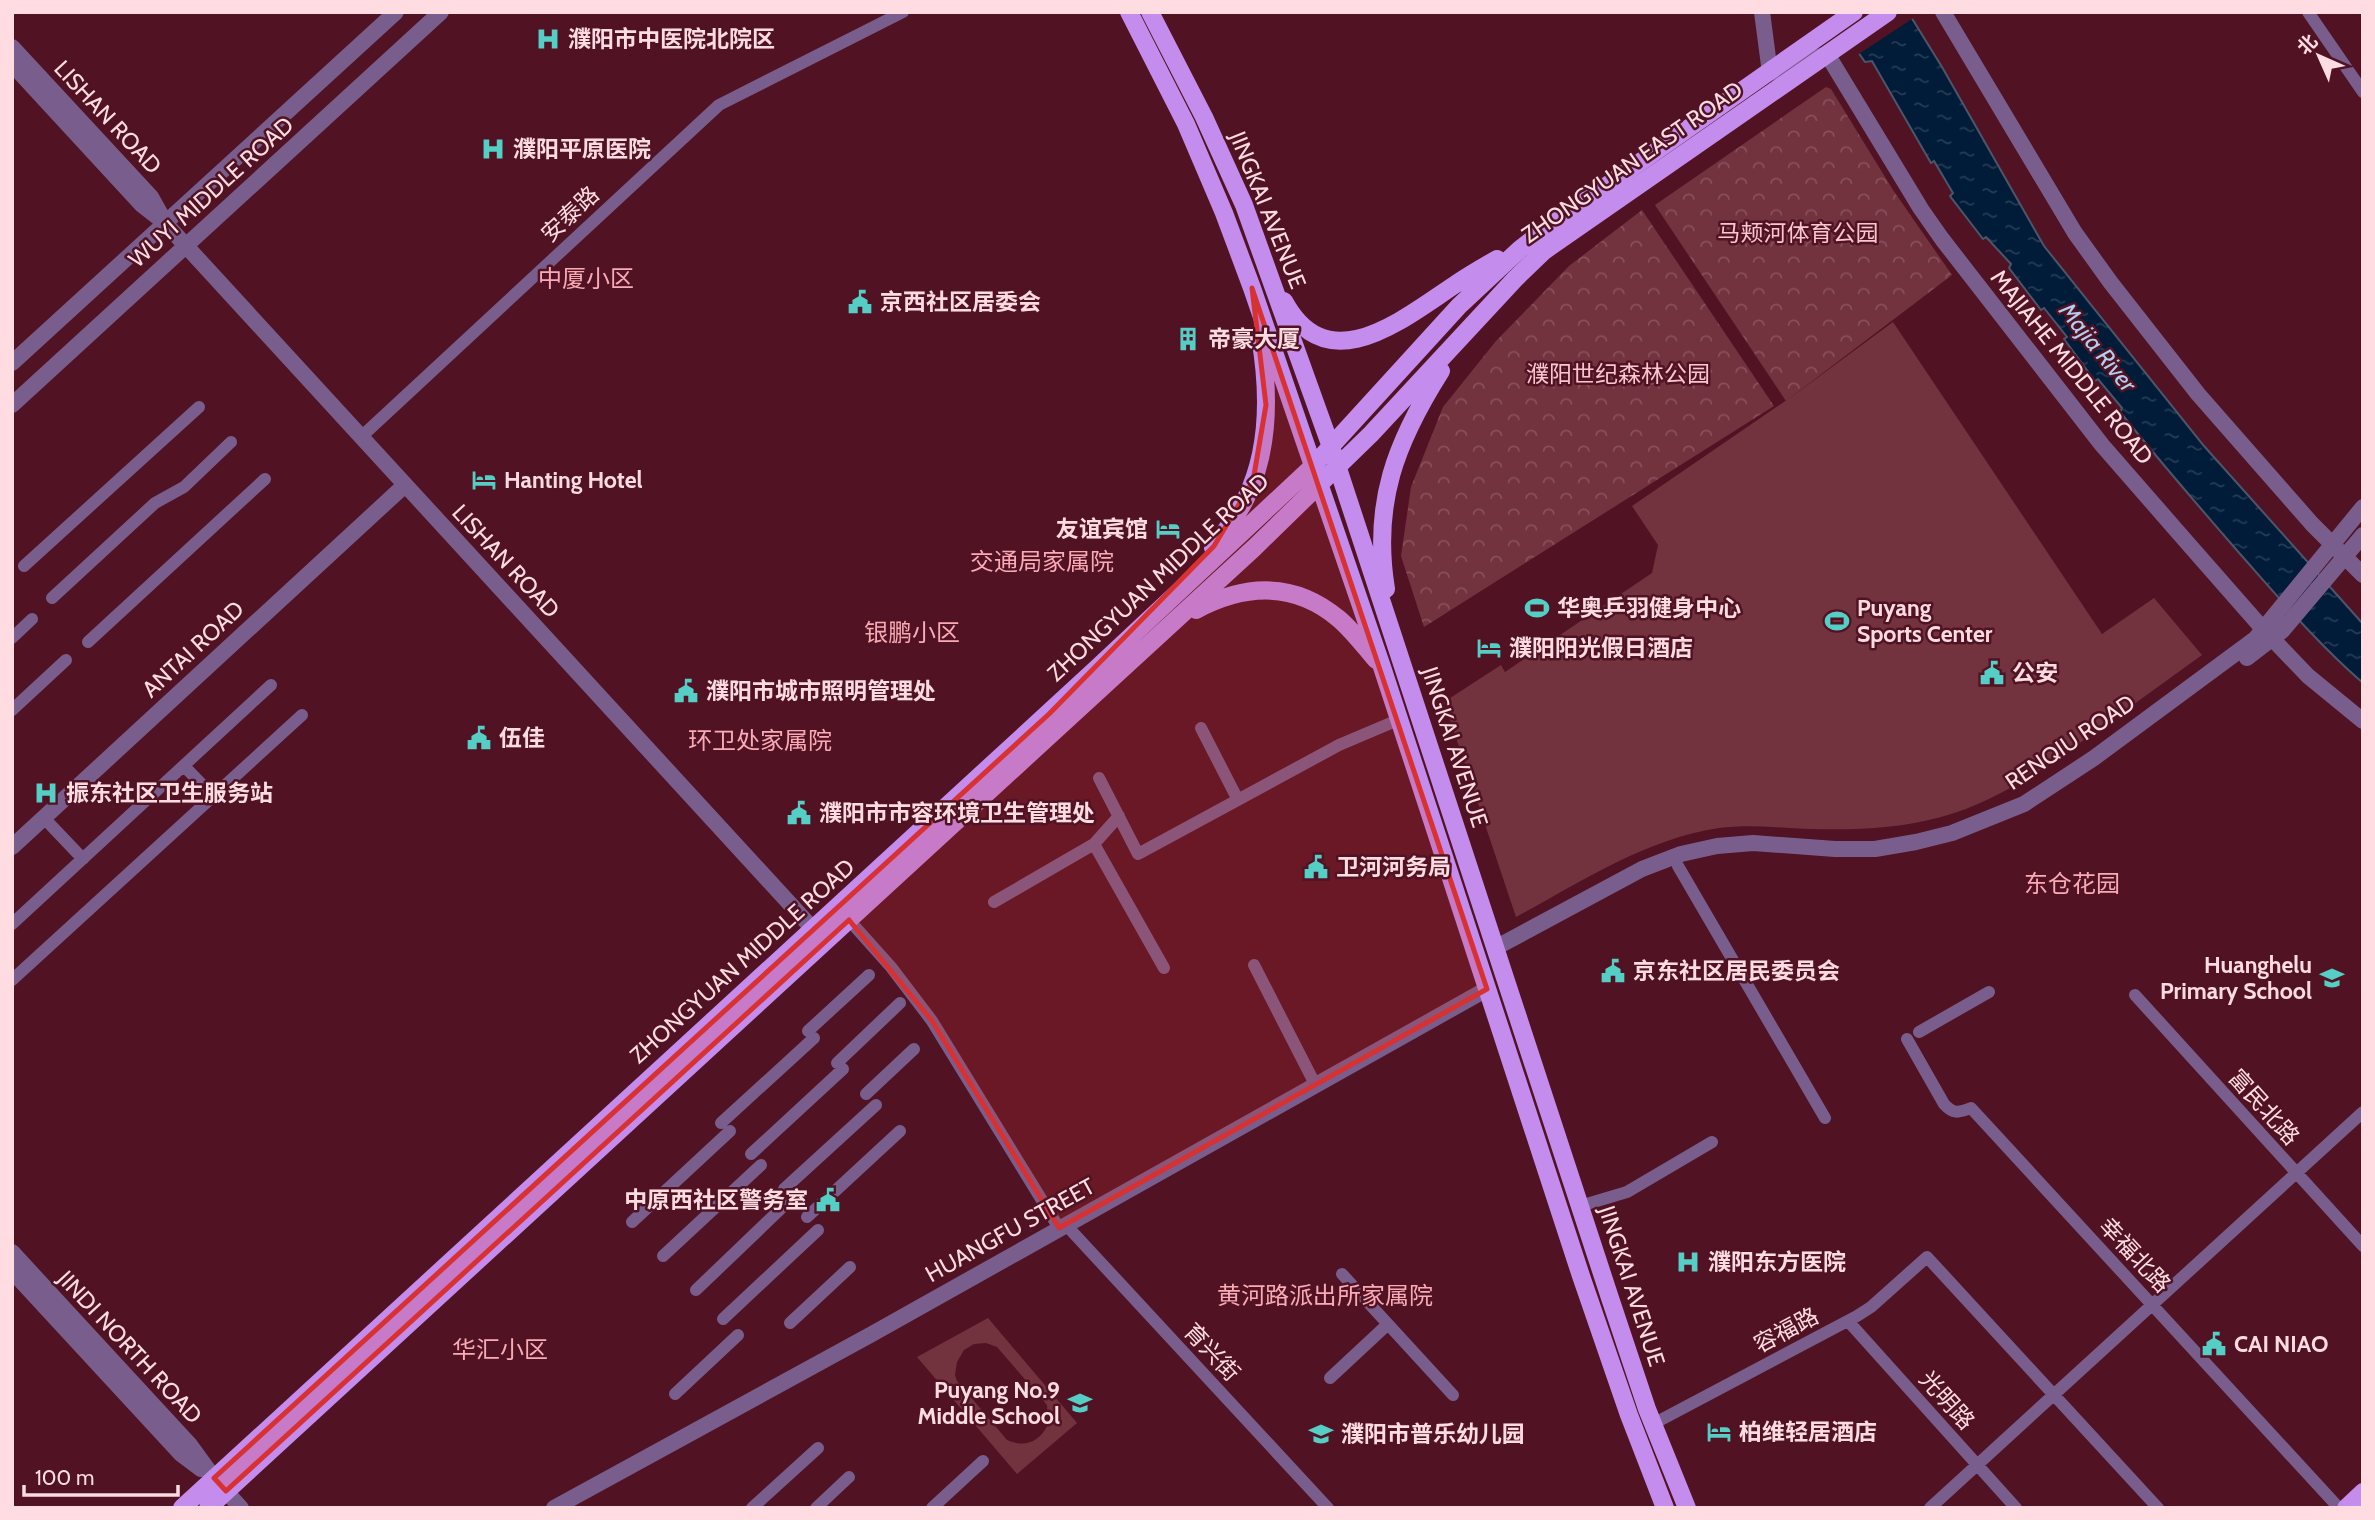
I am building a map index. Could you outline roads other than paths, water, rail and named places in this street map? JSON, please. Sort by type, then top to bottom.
[{"type":"main road","name":"JINGKAI AVENUE","points":[[1129,12],[1186,124],[1252,288],[1382,667],[1581,1276],[1629,1415],[1665,1508]]},
{"type":"main road","name":"JINGKAI AVENUE","points":[[1150,12],[1229,171],[1331,447],[1653,1424],[1687,1508]]},
{"type":"main road","name":"ZHONGYUAN EAST ROAD","points":[[1331,447],[1459,306],[1533,237],[1854,12]]},
{"type":"main road","name":"ZHONGYUAN EAST ROAD","points":[[1338,468],[1544,251],[1888,12]]},
{"type":"main road","points":[[1261,253],[1286,305],[1296,318],[1323,339],[1349,341],[1376,333],[1533,237]]},
{"type":"main road","points":[[1147,622],[1214,546],[1233,519],[1253,481],[1266,405],[1264,360],[1252,288]]},
{"type":"main road","points":[[1396,648],[1382,564],[1381,530],[1386,496],[1397,453],[1408,428],[1421,402],[1464,334]]},
{"type":"main road","name":"ZHONGYUAN MIDDLE ROAD","points":[[208,1508],[220,1485],[813,929],[1147,622],[1331,447]]},
{"type":"main road","name":"ZHONGYUAN MIDDLE ROAD","points":[[182,1508],[220,1485],[849,920],[1338,468]]},
{"type":"main road","points":[[1166,629],[1212,601],[1235,593],[1290,592],[1308,598],[1340,620],[1382,667]]},
{"type":"main road","points":[[2346,1508],[2363,1492]]},
{"type":"street","name":"WUYI MIDDLE ROAD","points":[[12,363],[396,12]]},
{"type":"street","name":"WUYI MIDDLE ROAD","points":[[12,405],[441,12]]},
{"type":"street","name":"安泰路","points":[[361,437],[719,105],[903,12]]},
{"type":"street","points":[[1762,12],[1770,73],[1827,54]]},
{"type":"street","points":[[1943,12],[2076,233],[2111,283],[2198,394],[2332,545],[2363,575]]},
{"type":"street","points":[[2308,12],[2363,92]]},
{"type":"street","name":"LISHAN ROAD","points":[[12,47],[151,197],[166,223]]},
{"type":"street","name":"MAJIAHE MIDDLE ROAD","points":[[1827,54],[1942,239],[2102,445],[2272,630],[2308,676],[2363,721]]},
{"type":"street","name":"LISHAN ROAD","points":[[12,64],[142,205],[166,223],[813,929]]},
{"type":"street","points":[[24,566],[199,407]]},
{"type":"street","points":[[52,598],[155,503],[177,492],[231,442]]},
{"type":"street","points":[[88,642],[265,479]]},
{"type":"street","name":"ANTAI ROAD","points":[[12,847],[405,485]]},
{"type":"street","name":"RENQIU ROAD","points":[[1497,952],[1642,869],[1681,854],[1717,846],[1753,843],[1875,849],[1916,842],[1984,822],[2024,804],[2255,639],[2272,630],[2319,561],[2363,507]]},
{"type":"street","name":"RENQIU ROAD","points":[[1497,952],[1647,878],[1678,866],[1717,857],[1752,854],[1834,859],[1875,858],[1917,852],[1956,842],[2025,815],[2062,792],[2272,630],[2332,572],[2363,535]]},
{"type":"street","points":[[12,638],[32,619]]},
{"type":"street","points":[[12,710],[66,660]]},
{"type":"street","points":[[12,924],[271,685]]},
{"type":"street","points":[[12,980],[302,715]]},
{"type":"street","points":[[1098,778],[1138,854],[1339,745],[1398,720]]},
{"type":"street","points":[[1201,728],[1238,800]]},
{"type":"street","points":[[184,766],[213,796]]},
{"type":"street","points":[[994,902],[1094,844],[1119,816]]},
{"type":"street","points":[[44,818],[83,859]]},
{"type":"street","points":[[1094,844],[1164,968]]},
{"type":"street","points":[[1678,866],[1825,1118]]},
{"type":"street","name":"育兴街","points":[[849,920],[891,967],[932,1021],[1062,1227],[1328,1508]]},
{"type":"street","points":[[1254,964],[1316,1086]]},
{"type":"street","points":[[632,1222],[869,975]]},
{"type":"street","name":"HUANGFU STREET","points":[[554,1508],[1487,989]]},
{"type":"street","name":"幸福北路","points":[[1989,992],[1913,1036],[1944,1104],[1951,1112],[1959,1113],[1972,1108],[2339,1508]]},
{"type":"street","name":"富民北路","points":[[2134,995],[2363,1246]]},
{"type":"street","points":[[751,1154],[900,1003]]},
{"type":"street","points":[[866,1094],[915,1049]]},
{"type":"street","points":[[695,1290],[876,1105]]},
{"type":"street","points":[[1930,1508],[2363,1112]]},
{"type":"street","points":[[807,1217],[900,1131]]},
{"type":"street","points":[[1580,1206],[1627,1192],[1713,1142]]},
{"type":"street","points":[[663,1256],[761,1164]]},
{"type":"street","points":[[723,1319],[818,1230]]},
{"type":"street","name":"JINDI NORTH ROAD","points":[[12,1252],[190,1446],[220,1485]]},
{"type":"street","name":"容福路","points":[[1653,1424],[1871,1307],[1927,1257],[2054,1394]]},
{"type":"street","points":[[790,1323],[850,1267]]},
{"type":"street","name":"JINDI NORTH ROAD","points":[[12,1271],[181,1454],[220,1485]]},
{"type":"street","points":[[1342,1275],[1453,1395]]},
{"type":"street","name":"光明路","points":[[1848,1321],[2016,1508]]},
{"type":"street","points":[[1330,1378],[1388,1324]]},
{"type":"street","points":[[675,1394],[738,1335]]},
{"type":"street","points":[[2054,1394],[2158,1508]]},
{"type":"street","points":[[752,1508],[818,1448]]},
{"type":"street","points":[[932,1508],[983,1461]]},
{"type":"street","points":[[816,1508],[849,1477]]},
{"type":"street","points":[[220,1485],[241,1508]]},
{"type":"water","name":"Majia River","points":[[1830,12],[1908,12],[2044,246],[2204,446],[2363,624],[2363,683],[2315,637],[2270,588],[2120,412],[2122,408],[2098,379],[2095,381],[2064,339],[2067,337],[2044,308],[2041,310],[2009,268],[2011,264],[1986,237],[1983,239],[1950,196],[1953,193],[1934,161],[1931,163],[1872,61],[1865,62]]},
{"type":"place","name":"濮阳市中医院北院区","points":[[548,39]]},
{"type":"place","name":"濮阳平原医院","points":[[493,149]]},
{"type":"place","name":"京西社区居委会","points":[[860,302]]},
{"type":"place","name":"帝豪大厦","points":[[1188,339]]},
{"type":"place","name":"Hanting Hotel","points":[[484,480]]},
{"type":"place","name":"友谊宾馆","points":[[1168,529]]},
{"type":"place","name":"华奥乒羽健身中心","points":[[1537,608]]},
{"type":"place","name":"Puyang Sports Center","points":[[1837,621]]},
{"type":"place","name":"濮阳阳光假日酒店","points":[[1489,648]]},
{"type":"place","name":"公安","points":[[1992,673]]},
{"type":"place","name":"濮阳市城市照明管理处","points":[[686,691]]},
{"type":"place","name":"伍佳","points":[[479,738]]},
{"type":"place","name":"振东社区卫生服务站","points":[[46,793]]},
{"type":"place","name":"濮阳市市容环境卫生管理处","points":[[799,813]]},
{"type":"place","name":"卫河河务局","points":[[1316,867]]},
{"type":"place","name":"京东社区居民委员会","points":[[1613,971]]},
{"type":"place","name":"Huanghelu Primary School","points":[[2332,978]]},
{"type":"place","name":"中原西社区警务室","points":[[828,1200]]},
{"type":"place","name":"濮阳东方医院","points":[[1688,1262]]},
{"type":"place","name":"CAI NIAO","points":[[2214,1344]]},
{"type":"place","name":"Puyang No.9 Middle School","points":[[1080,1403]]},
{"type":"place","name":"柏维轻居酒店","points":[[1719,1432]]},
{"type":"place","name":"濮阳市普乐幼儿园","points":[[1321,1434]]},
{"type":"district","name":"中厦小区","points":[[586,278]]},
{"type":"district","name":"交通局家属院","points":[[1042,561]]},
{"type":"district","name":"银鹏小区","points":[[912,632]]},
{"type":"district","name":"环卫处家属院","points":[[760,740]]},
{"type":"district","name":"东仓花园","points":[[2072,883]]},
{"type":"district","name":"黄河路派出所家属院","points":[[1325,1295]]},
{"type":"district","name":"华汇小区","points":[[500,1349]]},
{"type":"park label","name":"马颊河体育公园","points":[[1798,233]]},
{"type":"park label","name":"濮阳世纪森林公园","points":[[1618,374]]}]
